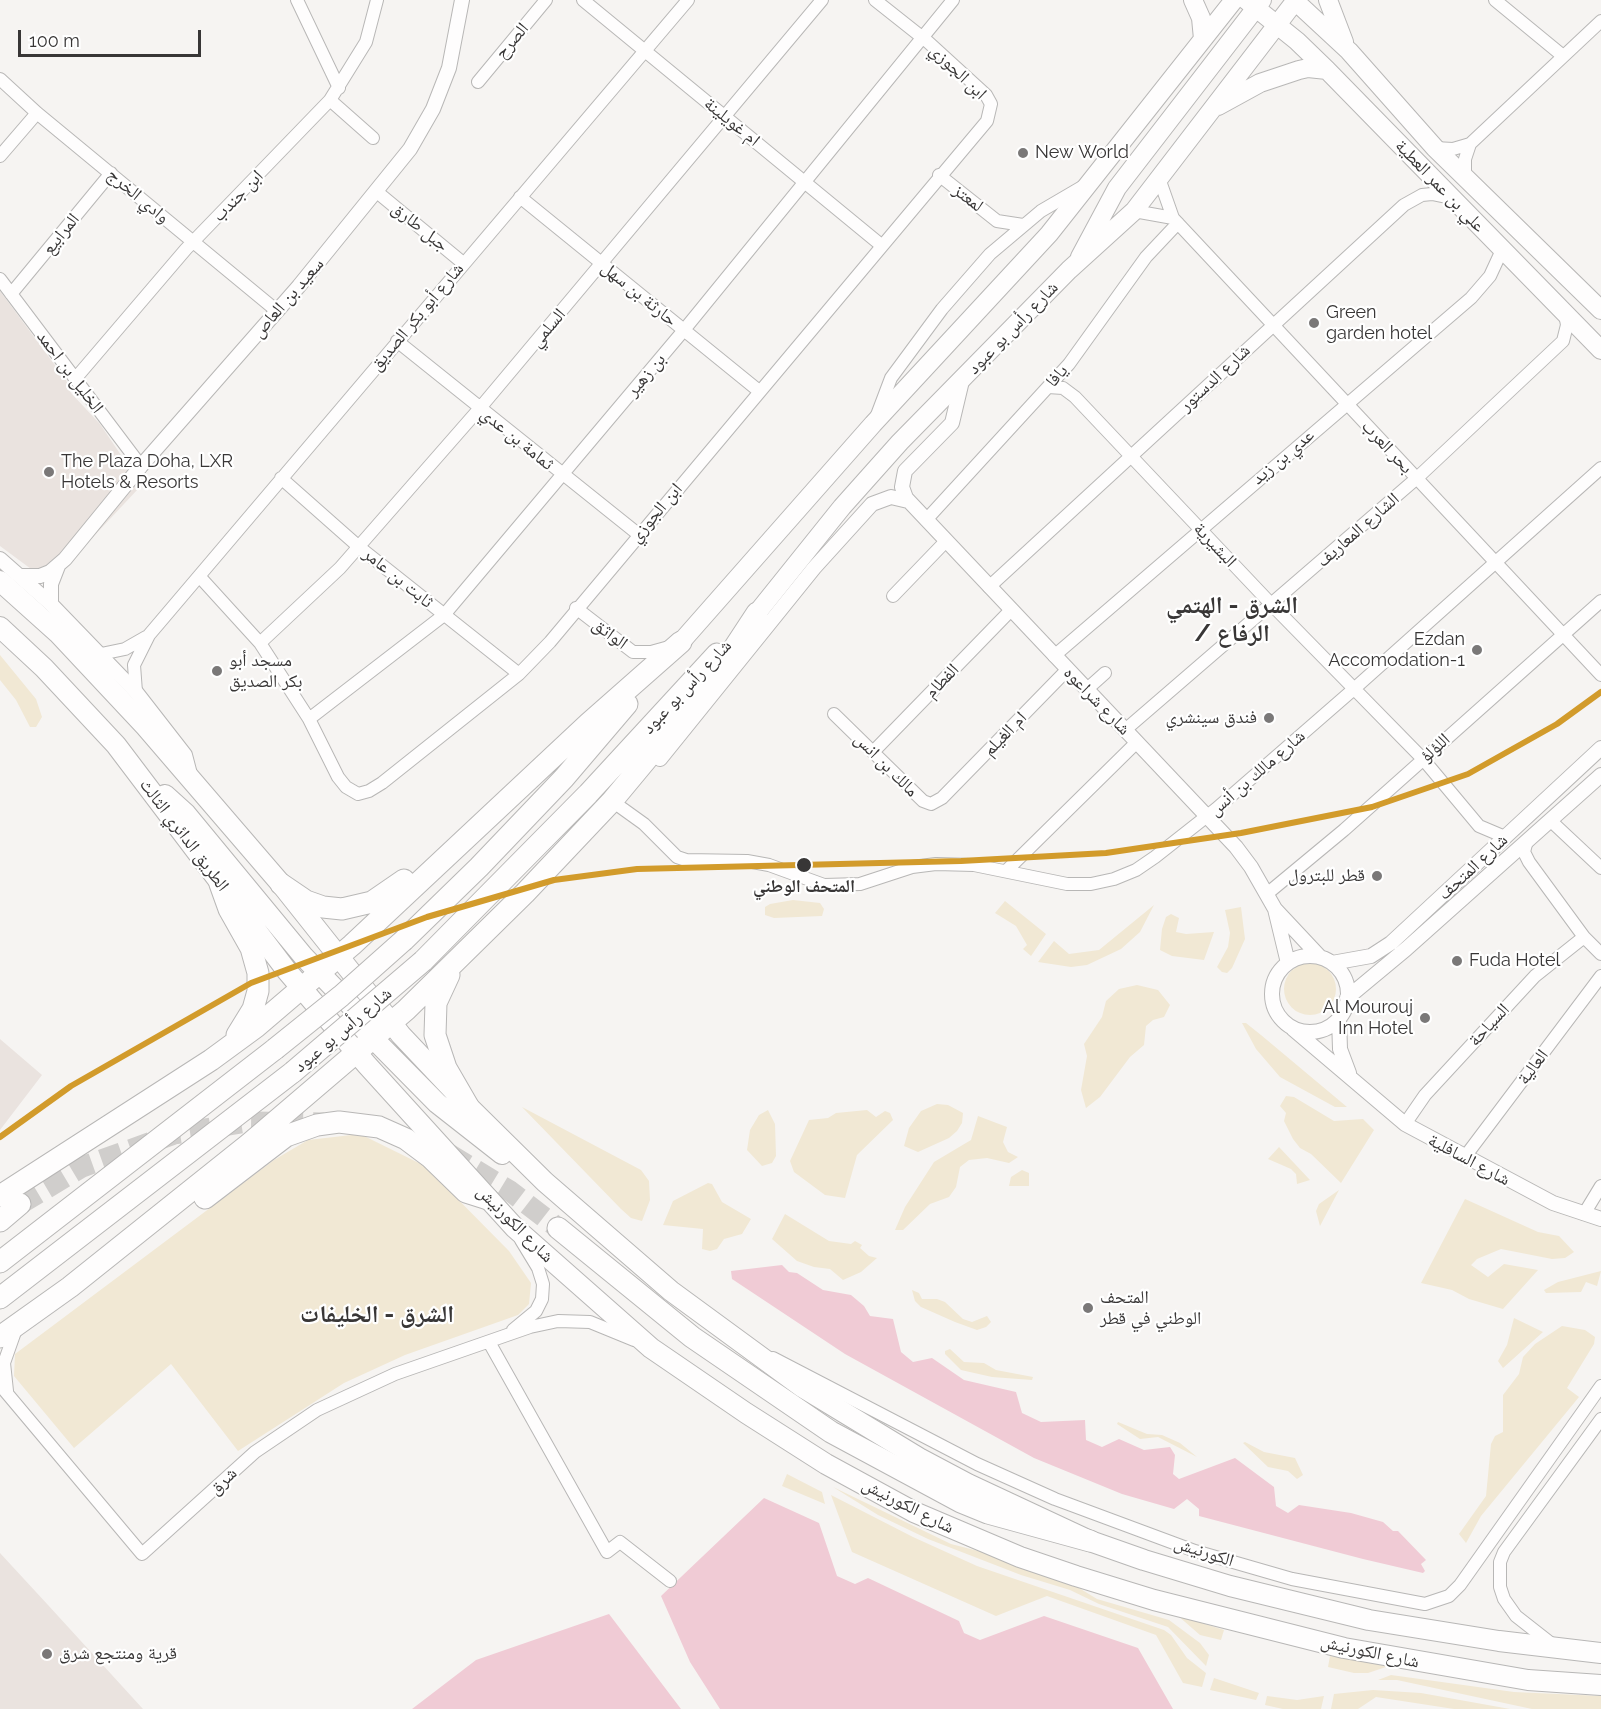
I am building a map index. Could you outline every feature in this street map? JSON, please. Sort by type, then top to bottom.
[{"type":"highway","name":"الطريق الدائري الثالث","points":[[0,581],[91,668],[191,780],[281,884],[391,1023]]},
{"type":"highway","points":[[0,1337],[69,1287],[249,1144],[391,1023],[465,952],[618,792],[715,677],[757,613]]},
{"type":"highway","name":"شارع رأس بو عبود","points":[[0,1298],[293,1072],[423,961],[588,794],[663,710],[757,613]]},
{"type":"highway","name":"الطريق الدائري الثالث","points":[[0,627],[75,700],[140,775],[220,884],[357,1053]]},
{"type":"highway","points":[[0,1196],[191,1074],[239,1040],[338,958],[588,724],[681,642]]},
{"type":"highway","name":"شارع رأس بو عبود","points":[[0,1262],[275,1049],[341,996],[404,939],[479,867],[564,778],[681,642]]},
{"type":"highway","points":[[140,775],[186,814],[319,974],[369,1024],[379,1027],[391,1023]]},
{"type":"highway","points":[[281,884],[306,901],[323,907],[342,909],[372,902],[390,892],[491,807],[536,775]]},
{"type":"highway","points":[[191,1074],[232,1039],[244,1025],[258,991],[254,956],[229,909],[220,884]]},
{"type":"highway","points":[[465,952],[441,988],[434,1011],[434,1026],[441,1056],[468,1106]]},
{"type":"highway","points":[[302,988],[317,984],[322,986],[437,1103],[492,1147],[545,1182]]},
{"type":"highway","name":"شارع الكورنيش","points":[[391,1023],[468,1106],[545,1182],[670,1292],[802,1387],[919,1458],[1090,1542],[1230,1586],[1330,1611],[1424,1629],[1601,1653]]},
{"type":"highway","name":"شارع الكورنيش","points":[[357,1053],[515,1228],[592,1299],[651,1348],[826,1464],[914,1512],[1020,1557],[1154,1600],[1344,1648],[1528,1680],[1601,1685]]},
{"type":"highway","points":[[69,1287],[133,1254],[285,1136],[317,1125],[350,1122],[393,1132],[419,1147],[466,1192],[488,1199]]},
{"type":"highway","points":[[0,1221],[20,1204]]},
{"type":"highway","points":[[558,1228],[692,1337],[831,1432],[961,1502],[988,1513],[1090,1542]]},
{"type":"main road","points":[[1193,0],[1201,18],[1203,39]]},
{"type":"main road","name":"شارع رأس بو عبود","points":[[681,642],[873,424],[1012,275],[1091,182],[1234,0]]},
{"type":"main road","name":"شارع رأس بو عبود","points":[[757,613],[842,507],[900,442],[1077,263],[1134,211],[1160,181],[1210,110],[1295,0]]},
{"type":"main road","name":"علي بن عمر العطية","points":[[1295,0],[1349,51],[1435,148],[1601,310]]},
{"type":"main road","points":[[1329,0],[1336,26],[1349,51]]},
{"type":"main road","points":[[1077,263],[1117,188],[1258,2],[1269,10],[1276,25]]},
{"type":"main road","name":"علي بن عمر العطية","points":[[1276,25],[1328,70],[1601,350]]},
{"type":"main road","points":[[1210,110],[1270,79],[1308,68],[1328,70]]},
{"type":"street","points":[[297,0],[339,88]]},
{"type":"street","name":"ابن جندب","points":[[75,379],[194,242],[330,100],[366,42],[377,0]]},
{"type":"street","name":"سعيد بن العاص","points":[[51,604],[51,584],[58,566],[141,466],[277,311],[410,149],[433,109],[449,68],[462,0]]},
{"type":"street","name":"الصرح","points":[[478,82],[546,0]]},
{"type":"street","name":"ام غويلينة","points":[[583,0],[881,245]]},
{"type":"street","name":"شارع أبو بكر الصديق","points":[[136,692],[134,665],[149,635],[688,0]]},
{"type":"street","name":"السلمي","points":[[260,643],[298,610],[359,547],[603,264],[822,0]]},
{"type":"street","name":"ابن الجوزي","points":[[199,576],[260,643],[309,719],[346,787],[358,794],[369,791],[519,674],[550,642],[939,175],[987,121],[991,104],[986,95],[875,0]]},
{"type":"street","name":"بن زهير","points":[[309,719],[444,615],[684,330],[953,0]]},
{"type":"street","points":[[1495,0],[1563,56]]},
{"type":"street","points":[[1435,148],[1453,149],[1470,144],[1601,21]]},
{"type":"street","name":"وادي الخرج","points":[[0,79],[37,113],[277,311]]},
{"type":"street","points":[[330,100],[373,138]]},
{"type":"street","points":[[0,156],[37,113]]},
{"type":"street","points":[[1465,175],[1465,159],[1470,144]]},
{"type":"street","name":"المرابيع","points":[[11,294],[111,173]]},
{"type":"street","name":"لمعتز","points":[[939,175],[997,221],[1023,225]]},
{"type":"street","name":"بحر العرب","points":[[1160,181],[1175,220],[1601,675]]},
{"type":"street","name":"شارع رأس بو عبود","points":[[873,424],[891,378],[942,309],[1000,245],[1023,225],[1091,182]]},
{"type":"street","name":"جبل طارق","points":[[377,192],[464,262]]},
{"type":"street","name":"شارع الدستور","points":[[990,586],[1413,199],[1432,194],[1452,198]]},
{"type":"street","name":"حارثة بن سهل","points":[[520,197],[759,391]]},
{"type":"street","points":[[1134,211],[1175,220]]},
{"type":"street","name":"يافا","points":[[926,520],[1048,387],[1091,335],[1175,220]]},
{"type":"street","name":"لمعتز","points":[[997,221],[1000,245]]},
{"type":"street","name":"عدي بن زيد","points":[[1054,656],[1200,528],[1471,298],[1490,276],[1502,250]]},
{"type":"street","name":"الخليل بن احمد","points":[[0,279],[141,466]]},
{"type":"street","name":"الشارع المعاريف","points":[[1125,730],[1417,478],[1563,341],[1567,325],[1565,314]]},
{"type":"street","name":"ثمامة بن عدي","points":[[397,341],[562,476],[638,534]]},
{"type":"street","points":[[618,792],[655,766],[814,568],[908,466],[952,423],[962,381]]},
{"type":"street","name":"البشيرية","points":[[1048,387],[1070,392],[1272,605],[1423,759],[1479,826],[1505,837]]},
{"type":"street","points":[[908,466],[902,482],[908,501]]},
{"type":"street","name":"شارع مالك بن أنس","points":[[618,792],[644,824],[676,856],[686,860],[747,861],[769,865],[824,885],[860,884],[912,867],[936,864],[974,865],[1067,884],[1091,884],[1114,879],[1136,870],[1207,816],[1496,564],[1601,468]]},
{"type":"street","name":"ثابت بن عامر","points":[[281,478],[359,547],[519,674]]},
{"type":"street","points":[[872,504],[891,497],[908,501]]},
{"type":"street","name":"شارع شراعوه","points":[[908,501],[1236,847],[1268,893],[1275,909],[1288,963]]},
{"type":"street","points":[[893,596],[946,541]]},
{"type":"street","name":"الطريق الدائري الثالث","points":[[0,559],[22,576],[51,604],[136,692],[185,755],[191,780]]},
{"type":"street","points":[[22,576],[40,576],[58,566]]},
{"type":"street","name":"اللؤلؤ","points":[[1268,893],[1344,831],[1561,634],[1601,601]]},
{"type":"street","name":"الواثق","points":[[576,608],[633,652],[651,652],[681,642]]},
{"type":"street","name":"الفطام","points":[[873,752],[1011,610]]},
{"type":"street","name":"شارع أبو بكر الصديق","points":[[101,654],[125,650],[149,635]]},
{"type":"street","name":"ام الغيلم","points":[[942,798],[1067,670]]},
{"type":"street","points":[[1086,690],[1105,673]]},
{"type":"street","name":"مالك بن انس","points":[[834,714],[923,801],[932,804],[942,798]]},
{"type":"street","points":[[1006,871],[1137,742]]},
{"type":"street","name":"شارع المتحف","points":[[1326,960],[1361,959],[1382,950],[1601,747]]},
{"type":"street","name":"شارع المتحف","points":[[1347,998],[1552,822],[1601,775]]},
{"type":"street","points":[[1552,822],[1601,868]]},
{"type":"street","points":[[1526,844],[1524,852],[1529,862],[1584,937],[1601,954]]},
{"type":"street","name":"شارع شراعوه","points":[[1275,909],[1326,960]]},
{"type":"street","name":"السياحة","points":[[1405,1124],[1425,1095],[1535,976],[1584,937]]},
{"type":"street","points":[[1298,958],[1326,960],[1344,978],[1347,998],[1340,1018],[1318,1031],[1293,1029],[1278,1016],[1271,998],[1276,977],[1288,963],[1298,958]]},
{"type":"street","name":"العالية","points":[[1464,1158],[1601,976]]},
{"type":"street","name":"شارع السافلية","points":[[1340,1018],[1340,1049],[1351,1078]]},
{"type":"street","name":"شارع السافلية","points":[[1293,1029],[1405,1124],[1464,1158],[1553,1203],[1601,1219]]},
{"type":"street","points":[[1584,1214],[1601,1186]]},
{"type":"street","name":"شرق","points":[[505,1336],[536,1311],[543,1299],[543,1284],[538,1268],[515,1228]]},
{"type":"street","name":"شرق","points":[[19,1325],[9,1343],[4,1363],[4,1388],[142,1554],[255,1452],[317,1410],[395,1374],[505,1336],[558,1321],[577,1319],[607,1327],[651,1348]]},
{"type":"street","points":[[489,1342],[607,1552],[620,1542],[670,1581]]},
{"type":"street","name":"الكورنيش","points":[[737,1342],[796,1368],[976,1464],[1065,1503],[1196,1551],[1292,1579],[1425,1605],[1449,1596],[1460,1585],[1601,1386]]},
{"type":"street","points":[[1557,1648],[1516,1616],[1504,1599],[1500,1587],[1500,1562],[1504,1552],[1601,1419]]},
{"type":"shaded area","points":[[0,291],[66,380],[71,393],[100,424],[127,464],[138,489],[50,583],[0,546]]},
{"type":"shaded area","points":[[0,655],[36,699],[42,717],[36,727],[30,727],[16,700],[0,680]]},
{"type":"shaded area","points":[[793,900],[820,903],[824,909],[822,916],[774,918],[765,915],[765,907],[770,904]]},
{"type":"shaded area","points":[[1005,901],[1046,934],[1031,956],[1023,949],[1027,945],[1016,926],[995,913]]},
{"type":"shaded area","points":[[1154,905],[1140,932],[1121,949],[1087,965],[1071,967],[1038,962],[1054,941],[1069,954],[1099,950]]},
{"type":"shaded area","points":[[1241,907],[1245,939],[1232,968],[1227,973],[1222,972],[1217,967],[1228,947],[1230,933],[1225,910]]},
{"type":"shaded area","points":[[1171,914],[1179,918],[1176,932],[1186,934],[1214,932],[1204,960],[1172,956],[1160,950],[1162,929],[1166,917]]},
{"type":"shaded area","points":[[1305,963],[1315,963],[1329,970],[1336,989],[1329,1008],[1315,1015],[1305,1015],[1295,1011],[1288,1004],[1284,994],[1284,984],[1288,974],[1295,967]]},
{"type":"shaded area","points":[[1137,985],[1158,990],[1170,1005],[1164,1017],[1153,1020],[1146,1026],[1144,1045],[1130,1057],[1100,1097],[1086,1108],[1081,1090],[1087,1056],[1084,1044],[1102,1017],[1106,1001],[1119,989]]},
{"type":"shaded area","points":[[1242,1023],[1246,1023],[1261,1035],[1347,1107],[1335,1107],[1280,1077],[1256,1049]]},
{"type":"shaded area","points":[[0,1039],[42,1075],[0,1130]]},
{"type":"shaded area","points":[[1286,1096],[1294,1097],[1334,1121],[1363,1119],[1374,1130],[1341,1183],[1311,1154],[1300,1148],[1293,1139],[1284,1121],[1286,1113],[1280,1106]]},
{"type":"shaded area","points":[[937,1104],[948,1105],[963,1113],[962,1123],[957,1131],[949,1138],[918,1152],[904,1146],[909,1128],[921,1111]]},
{"type":"shaded area","points":[[522,1107],[641,1170],[649,1181],[650,1200],[642,1221],[631,1218],[621,1209]]},
{"type":"shaded area","points":[[768,1110],[775,1124],[776,1156],[772,1163],[762,1166],[747,1150],[750,1130],[759,1115]]},
{"type":"shaded area","points":[[867,1110],[876,1117],[885,1111],[890,1113],[893,1120],[857,1155],[845,1198],[825,1195],[794,1172],[790,1161],[809,1120],[828,1118],[836,1113]]},
{"type":"shaded area","points":[[978,1116],[1007,1127],[1003,1142],[1008,1152],[1018,1157],[1009,1163],[987,1158],[969,1160],[960,1167],[956,1187],[949,1197],[930,1204],[903,1230],[895,1230],[905,1207],[934,1162],[971,1140]]},
{"type":"shaded area","points":[[360,1134],[425,1166],[509,1251],[531,1283],[529,1304],[518,1315],[405,1355],[344,1383],[238,1451],[171,1364],[74,1448],[14,1376],[15,1354],[274,1160],[308,1140]]},
{"type":"shaded area","points":[[1279,1147],[1310,1180],[1297,1184],[1296,1174],[1291,1169],[1268,1159]]},
{"type":"shaded area","points":[[1022,1170],[1029,1173],[1029,1186],[1009,1186],[1011,1177]]},
{"type":"shaded area","points":[[708,1183],[712,1184],[722,1202],[751,1219],[742,1234],[724,1239],[717,1249],[710,1251],[702,1249],[703,1229],[663,1225],[673,1201]]},
{"type":"shaded area","points":[[1339,1190],[1320,1226],[1316,1211],[1319,1204]]},
{"type":"shaded area","points":[[1465,1199],[1538,1232],[1559,1236],[1574,1252],[1565,1258],[1552,1259],[1501,1249],[1477,1259],[1471,1265],[1488,1277],[1504,1264],[1538,1270],[1503,1309],[1469,1299],[1452,1290],[1421,1283]]},
{"type":"shaded area","points":[[785,1214],[829,1241],[851,1244],[855,1241],[862,1245],[860,1248],[869,1256],[877,1258],[861,1272],[843,1280],[830,1269],[814,1267],[797,1261],[772,1239]]},
{"type":"shaded area","points":[[782,1265],[789,1272],[797,1273],[823,1290],[851,1295],[864,1306],[870,1316],[893,1319],[901,1352],[913,1362],[932,1358],[964,1380],[1016,1392],[1022,1413],[1041,1422],[1085,1420],[1086,1440],[1102,1447],[1119,1439],[1144,1450],[1170,1447],[1175,1455],[1173,1474],[1179,1479],[1235,1458],[1274,1487],[1276,1506],[1288,1513],[1299,1505],[1351,1513],[1383,1522],[1393,1531],[1398,1531],[1426,1560],[1421,1564],[1425,1571],[1423,1573],[1363,1559],[1199,1516],[1199,1509],[1187,1499],[1174,1509],[1122,1494],[1034,1458],[845,1354],[732,1279],[731,1271]]},
{"type":"shaded area","points":[[1601,1271],[1597,1286],[1586,1282],[1581,1292],[1546,1293],[1544,1290],[1558,1282]]},
{"type":"shaded area","points":[[912,1290],[919,1293],[922,1299],[937,1299],[945,1302],[963,1319],[972,1322],[987,1316],[991,1322],[986,1327],[977,1330],[955,1322],[921,1307],[915,1301]]},
{"type":"shaded area","points":[[1514,1318],[1543,1332],[1503,1368],[1498,1361],[1507,1345]]},
{"type":"shaded area","points":[[1562,1326],[1585,1330],[1595,1337],[1594,1344],[1567,1388],[1579,1397],[1481,1516],[1466,1543],[1459,1534],[1486,1496],[1491,1444],[1495,1436],[1503,1432],[1503,1395],[1519,1374],[1523,1357],[1535,1344]]},
{"type":"shaded area","points":[[950,1349],[964,1362],[984,1363],[996,1370],[1033,1377],[1032,1380],[992,1377],[961,1370],[945,1354],[945,1351]]},
{"type":"shaded area","points":[[1118,1422],[1147,1434],[1162,1435],[1180,1443],[1197,1457],[1158,1437],[1140,1439],[1117,1424]]},
{"type":"shaded area","points":[[1243,1443],[1264,1452],[1295,1458],[1303,1475],[1297,1479],[1288,1471],[1268,1467]]},
{"type":"shaded area","points":[[787,1474],[822,1492],[825,1504],[782,1486]]},
{"type":"shaded area","points":[[833,1487],[951,1544],[994,1555],[1079,1588],[1097,1599],[1169,1620],[1200,1643],[1209,1655],[1206,1666],[1168,1627],[1099,1604],[1070,1590],[1021,1575],[928,1539],[878,1515]]},
{"type":"shaded area","points":[[831,1495],[913,1537],[977,1566],[1164,1630],[1171,1635],[1187,1658],[1206,1673],[1202,1687],[1183,1683],[1156,1635],[1047,1596],[996,1616],[852,1552]]},
{"type":"shaded area","points":[[764,1498],[819,1523],[837,1576],[855,1584],[868,1578],[959,1621],[964,1633],[980,1640],[1044,1616],[1138,1648],[1173,1709],[720,1709],[690,1662],[661,1596]]},
{"type":"shaded area","name":"قرية ومنتجع شرق","points":[[0,1553],[48,1605],[143,1709],[0,1709]]},
{"type":"shaded area","points":[[609,1614],[681,1709],[412,1709],[476,1660]]},
{"type":"shaded area","points":[[1177,1615],[1224,1630],[1221,1640],[1200,1635]]},
{"type":"shaded area","points":[[1330,1656],[1389,1666],[1368,1673],[1354,1673],[1328,1667]]},
{"type":"shaded area","points":[[1391,1675],[1514,1692],[1601,1696],[1601,1709],[1532,1709],[1397,1680],[1378,1680]]},
{"type":"shaded area","points":[[1214,1678],[1259,1693],[1256,1700],[1210,1690]]},
{"type":"shaded area","points":[[1373,1690],[1421,1693],[1510,1709],[1454,1709],[1376,1697],[1358,1709],[1331,1709],[1334,1694]]},
{"type":"shaded area","points":[[1267,1696],[1297,1700],[1324,1696],[1321,1709],[1283,1709],[1265,1705]]},
{"type":"tunnel","points":[[20,1204],[82,1167],[174,1134],[247,1122],[324,1123]]},
{"type":"tunnel","points":[[449,1154],[510,1191],[558,1228]]},
{"type":"transit line","points":[[0,1137],[71,1086],[251,983],[427,917],[554,880],[637,869],[961,861],[1106,853],[1241,833],[1372,807],[1468,774],[1557,724],[1601,692]]},
{"type":"place","name":"New World","points":[[1023,153]]},
{"type":"place","name":"Green garden hotel","points":[[1314,323]]},
{"type":"place","name":"The Plaza Doha, LXR Hotels & Resorts","points":[[49,472]]},
{"type":"place","name":"Ezdan Accomodation-1","points":[[1477,650]]},
{"type":"place","name":"مسجد أبو بكر الصديق","points":[[217,671]]},
{"type":"place","name":"فندق سينشري","points":[[1269,718]]},
{"type":"place","name":"المتحف الوطني","points":[[804,865]]},
{"type":"place","name":"قطر للبترول","points":[[1377,876]]},
{"type":"place","name":"Fuda Hotel","points":[[1457,961]]},
{"type":"place","name":"Al Mourouj Inn Hotel","points":[[1425,1018]]},
{"type":"place","name":"المتحف الوطني في قطر","points":[[1088,1308]]},
{"type":"place","name":"قرية ومنتجع شرق","points":[[47,1654]]},
{"type":"district","name":"الشرق - الهتمي / الرفاع","points":[[1232,620]]},
{"type":"district","name":"الشرق - الخليفات","points":[[377,1315]]}]
